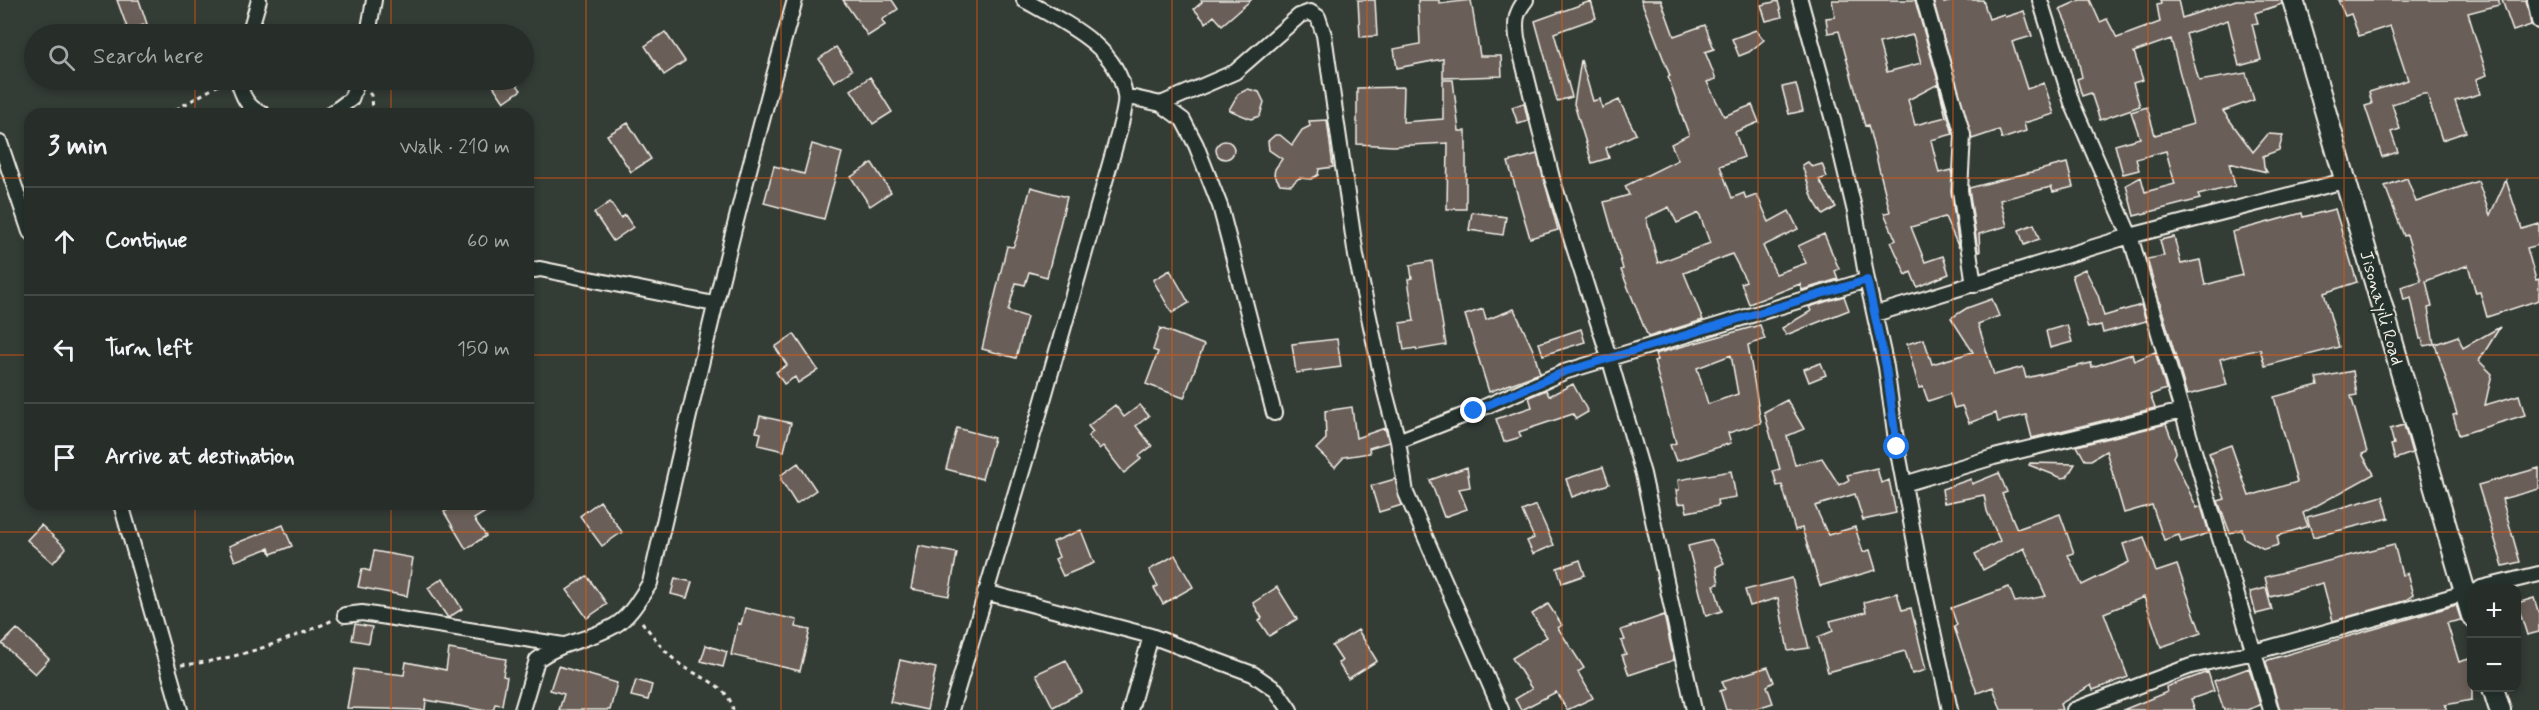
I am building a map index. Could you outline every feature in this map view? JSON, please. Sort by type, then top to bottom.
[{"type":"street","points":[[252,24],[259,0]]},
{"type":"street","points":[[370,24],[374,0]]},
{"type":"street","points":[[522,710],[537,660],[563,645],[615,626],[632,610],[650,583],[714,304],[762,116],[795,0]]},
{"type":"street","points":[[951,710],[1116,142],[1125,96],[1113,62],[1089,39],[1081,32],[1024,0]]},
{"type":"street","points":[[1526,0],[1518,10],[1515,21],[1517,38],[1552,178],[1609,357],[1643,474],[1694,710]]},
{"type":"street","points":[[1800,0],[1837,135],[1855,212],[1886,367],[1904,484],[1950,710]]},
{"type":"street","points":[[1924,0],[1963,135],[1960,190],[1974,285]]},
{"type":"street","points":[[2040,0],[2072,103],[2130,236],[2271,710]]},
{"type":"street","name":"Jisonayili Road","points":[[2293,0],[2344,182],[2470,584]]},
{"type":"street","points":[[2535,0],[2539,21]]},
{"type":"street","points":[[1161,104],[1235,72],[1299,16],[1310,12],[1318,17],[1324,35],[1356,256],[1385,392],[1398,441],[1400,469],[1406,493],[1501,710]]},
{"type":"street","points":[[241,90],[243,97],[253,108]]},
{"type":"street","points":[[339,108],[351,99],[354,90]]},
{"type":"street","points":[[1125,96],[1161,104],[1183,120],[1196,145],[1220,206],[1274,413]]},
{"type":"street","points":[[0,143],[24,214]]},
{"type":"street","points":[[1875,314],[2130,236],[2344,182]]},
{"type":"street","points":[[534,270],[540,269],[714,304]]},
{"type":"street","points":[[1398,441],[1564,372],[1867,280]]},
{"type":"street","points":[[1904,484],[1994,457],[2182,411]]},
{"type":"street","points":[[123,510],[180,710]]},
{"type":"street","points":[[2500,584],[2539,574]]},
{"type":"street","points":[[985,592],[1151,636],[1253,674],[1276,690],[1290,710]]},
{"type":"street","points":[[2074,710],[2191,666],[2254,652],[2467,592]]},
{"type":"street","points":[[345,615],[362,613],[563,645]]},
{"type":"street","points":[[1130,710],[1151,636]]},
{"type":"street","points":[[2495,692],[2500,710]]},
{"type":"path","points":[[179,108],[210,90]]},
{"type":"path","points":[[632,610],[678,663],[724,690],[732,701],[733,710]]},
{"type":"path","points":[[168,666],[202,663],[237,655],[345,615]]},
{"type":"building","points":[[117,0],[139,0],[147,24],[126,24]]},
{"type":"building","points":[[843,0],[892,0],[898,9],[882,20],[885,25],[868,36]]},
{"type":"building","points":[[1201,0],[1251,0],[1222,25],[1214,16],[1206,23],[1194,9],[1202,2]]},
{"type":"building","points":[[1358,0],[1375,0],[1377,36],[1360,37]]},
{"type":"building","points":[[1418,0],[1439,0],[1439,4],[1471,0],[1480,56],[1501,56],[1502,76],[1443,78],[1443,59],[1397,68],[1394,49],[1420,44]]},
{"type":"building","points":[[1641,0],[1661,0],[1674,36],[1705,25],[1714,49],[1705,52],[1716,79],[1707,82],[1724,116],[1752,105],[1759,122],[1735,132],[1744,157],[1720,166],[1732,198],[1744,193],[1746,199],[1757,195],[1769,222],[1789,211],[1798,229],[1763,246],[1776,274],[1806,263],[1798,246],[1824,234],[1839,269],[1835,271],[1838,279],[1802,290],[1800,284],[1749,304],[1741,283],[1746,281],[1732,254],[1684,273],[1703,320],[1648,337],[1621,270],[1623,269],[1604,202],[1629,195],[1625,186],[1678,160],[1671,144],[1689,135],[1668,77],[1670,76]],"holes":[[[1669,207],[1677,223],[1699,213],[1710,243],[1658,263],[1646,218]]]},
{"type":"building","points":[[1832,0],[1915,0],[1953,134],[1931,140],[1939,173],[1951,170],[1951,191],[1959,248],[1945,217],[1911,227],[1925,262],[1943,256],[1949,274],[1917,287],[1911,272],[1906,275],[1891,242],[1896,240],[1884,213],[1890,212],[1868,125],[1865,126],[1839,31],[1828,33],[1826,18],[1835,17]],"holes":[[[1913,35],[1921,63],[1887,72],[1879,43]],[[1938,84],[1946,117],[1915,125],[1908,100]]]},
{"type":"building","points":[[1933,0],[1943,0],[1944,3],[1957,0],[1983,0],[1989,19],[2024,11],[2032,36],[2012,42],[2027,89],[2044,83],[2054,114],[2024,123],[2026,131],[2002,139],[1999,130],[1972,139]]},
{"type":"building","points":[[2080,0],[2090,0],[2100,22],[2107,19],[2117,38],[2160,22],[2157,5],[2161,4],[2160,0],[2178,0],[2182,18],[2236,0],[2281,0],[2282,4],[2255,13],[2258,23],[2252,24],[2261,60],[2239,66],[2228,20],[2186,34],[2199,81],[2246,73],[2254,100],[2223,111],[2253,152],[2268,134],[2283,135],[2279,150],[2263,156],[2267,172],[2229,163],[2235,186],[2198,195],[2200,199],[2134,216],[2126,185],[2141,177],[2145,192],[2175,184],[2166,151],[2136,159],[2139,170],[2123,174],[2115,145],[2140,138],[2131,112],[2147,107],[2155,135],[2193,124],[2171,39],[2134,52],[2143,80],[2133,83],[2140,106],[2100,120],[2091,93],[2082,96],[2077,79],[2082,77],[2073,38],[2060,9]]},
{"type":"building","points":[[2338,0],[2499,0],[2499,5],[2468,13],[2487,75],[2476,79],[2480,94],[2455,101],[2466,132],[2442,140],[2427,94],[2423,94],[2392,104],[2400,129],[2391,132],[2398,152],[2382,157],[2365,106],[2372,104],[2369,92],[2408,80],[2390,26],[2359,36],[2351,14],[2345,16]]},
{"type":"building","points":[[2502,0],[2526,0],[2531,25],[2513,31]]},
{"type":"building","points":[[1591,1],[1596,18],[1554,33],[1572,97],[1557,101],[1535,21]]},
{"type":"building","points":[[1778,1],[1782,17],[1766,21],[1761,5]]},
{"type":"building","points":[[1756,30],[1764,40],[1749,52],[1739,56],[1732,39]]},
{"type":"building","points":[[665,32],[685,61],[664,75],[645,46]]},
{"type":"building","points":[[836,47],[852,70],[834,82],[819,59]]},
{"type":"building","points":[[1581,60],[1593,101],[1600,99],[1602,108],[1619,100],[1636,134],[1606,148],[1609,158],[1592,163],[1574,104]]},
{"type":"building","points":[[870,77],[892,112],[873,124],[851,90]]},
{"type":"building","points":[[1443,80],[1453,80],[1459,131],[1466,131],[1466,209],[1447,209],[1448,143],[1393,146],[1357,144],[1357,88],[1404,87],[1403,122],[1443,119]]},
{"type":"building","points":[[1796,84],[1803,111],[1789,114],[1782,87]]},
{"type":"building","points":[[1248,89],[1259,92],[1264,102],[1260,116],[1251,119],[1229,110],[1238,94]]},
{"type":"building","points":[[496,90],[521,90],[504,102]]},
{"type":"building","points":[[1524,103],[1528,121],[1518,124],[1512,107]]},
{"type":"building","points":[[1327,120],[1333,167],[1319,169],[1318,175],[1311,179],[1299,178],[1291,185],[1280,184],[1274,174],[1282,159],[1269,150],[1268,141],[1275,135],[1280,135],[1292,145],[1302,130],[1310,126],[1309,121]]},
{"type":"building","points":[[628,123],[651,159],[631,172],[607,135]]},
{"type":"building","points":[[1221,141],[1229,141],[1234,146],[1232,157],[1221,159],[1216,154],[1216,146]]},
{"type":"building","points":[[812,144],[842,153],[824,219],[764,203],[774,166],[804,174]]},
{"type":"building","points":[[1537,154],[1558,230],[1530,238],[1508,162]]},
{"type":"building","points":[[1808,162],[1812,167],[1822,164],[1827,177],[1819,180],[1836,207],[1823,215],[1813,199],[1802,165]]},
{"type":"building","points":[[872,163],[891,192],[870,206],[851,177]]},
{"type":"building","points":[[2067,163],[2073,187],[2053,192],[2051,187],[2000,200],[2007,226],[1979,234],[1980,252],[1978,252],[1969,188]]},
{"type":"building","points":[[2407,178],[2416,202],[2478,181],[2490,215],[2506,180],[2522,229],[2539,224],[2539,245],[2527,248],[2536,280],[2539,279],[2539,300],[2487,317],[2480,292],[2476,293],[2468,265],[2426,281],[2432,307],[2428,308],[2434,344],[2424,346],[2420,339],[2411,298],[2404,300],[2401,287],[2421,281],[2407,235],[2404,236],[2385,186]]},
{"type":"building","points":[[1031,187],[1067,197],[1047,277],[1029,272],[1025,285],[1016,283],[1008,311],[1027,317],[1016,358],[982,349],[1007,246],[1013,247],[1016,240]]},
{"type":"building","points":[[610,202],[621,218],[625,215],[633,227],[613,241],[594,213]]},
{"type":"building","points":[[2335,209],[2357,282],[2324,293],[2339,347],[2265,366],[2260,349],[2220,359],[2227,385],[2187,395],[2147,259],[2164,256],[2160,240],[2174,237],[2181,264],[2200,260],[2205,285],[2242,275],[2232,232],[2302,213],[2303,217]]},
{"type":"building","points":[[1472,212],[1506,217],[1503,235],[1469,230]]},
{"type":"building","points":[[2034,224],[2039,239],[2024,245],[2019,230]]},
{"type":"building","points":[[1432,261],[1446,345],[1404,350],[1400,323],[1414,321],[1408,279],[1412,278],[1410,265]]},
{"type":"building","points":[[2085,269],[2098,295],[2104,316],[2141,305],[2146,321],[2103,333],[2101,325],[2088,328],[2072,275]]},
{"type":"building","points":[[1170,270],[1189,303],[1172,313],[1153,280]]},
{"type":"building","points":[[1844,296],[1849,310],[1786,335],[1782,328],[1811,311],[1809,307]]},
{"type":"building","points":[[1992,299],[1999,316],[1978,324],[1994,375],[2023,367],[2026,378],[2091,363],[2092,367],[2132,354],[2134,361],[2155,352],[2166,389],[2150,395],[2155,408],[2032,438],[2026,415],[1998,422],[1996,413],[1969,423],[1962,406],[1954,408],[1950,394],[1928,401],[1923,387],[1919,388],[1907,344],[1924,339],[1932,364],[1973,352],[1951,318],[1967,308]]},
{"type":"building","points":[[1483,309],[1486,320],[1514,309],[1533,350],[1540,373],[1489,392],[1465,315]]},
{"type":"building","points":[[1760,325],[1765,339],[1748,345],[1761,423],[1728,433],[1731,443],[1676,461],[1670,445],[1676,443],[1654,361],[1657,360],[1655,354]],"holes":[[[1731,355],[1738,394],[1708,404],[1697,368]]]},
{"type":"building","points":[[2067,325],[2072,342],[2050,348],[2046,331]]},
{"type":"building","points":[[2500,327],[2479,361],[2492,374],[2485,405],[2519,395],[2525,415],[2459,435],[2453,415],[2457,414],[2435,344],[2458,336],[2463,348]]},
{"type":"building","points":[[1160,328],[1204,345],[1184,398],[1146,384],[1158,352],[1153,350]]},
{"type":"building","points":[[1581,329],[1585,342],[1543,355],[1539,343]]},
{"type":"building","points":[[794,334],[818,370],[798,383],[795,377],[784,384],[776,372],[787,365],[775,347]]},
{"type":"building","points":[[1337,339],[1341,367],[1296,373],[1292,344]]},
{"type":"building","points":[[1821,363],[1826,375],[1809,382],[1804,369]]},
{"type":"building","points":[[2353,371],[2357,395],[2351,396],[2367,452],[2362,454],[2374,474],[2303,513],[2308,526],[2277,536],[2279,545],[2264,549],[2244,538],[2242,529],[2230,533],[2218,501],[2225,499],[2209,453],[2231,445],[2249,496],[2297,482],[2274,397],[2318,385],[2316,378]]},
{"type":"building","points":[[1573,384],[1588,412],[1576,419],[1573,414],[1519,432],[1521,437],[1504,442],[1496,419],[1532,407],[1529,397],[1546,390],[1549,396]]},
{"type":"building","points":[[1787,400],[1804,429],[1787,436],[1795,465],[1822,458],[1839,485],[1849,480],[1847,475],[1877,468],[1881,483],[1889,480],[1896,513],[1863,520],[1855,494],[1815,506],[1828,535],[1855,527],[1863,552],[1870,550],[1876,570],[1820,586],[1802,528],[1795,530],[1782,485],[1777,486],[1773,471],[1780,469],[1764,412]]},
{"type":"building","points":[[1115,405],[1124,417],[1140,405],[1149,416],[1136,426],[1152,446],[1139,456],[1141,459],[1124,473],[1103,446],[1099,449],[1088,436],[1093,432],[1088,426]]},
{"type":"building","points":[[1352,407],[1356,438],[1385,428],[1389,442],[1369,448],[1370,453],[1344,457],[1335,467],[1316,449],[1326,439],[1325,411]]},
{"type":"building","points":[[760,416],[791,423],[784,451],[758,445],[761,433],[756,432]]},
{"type":"building","points":[[2166,424],[2176,451],[2173,457],[2197,508],[2201,506],[2209,533],[2181,542],[2179,535],[2164,540],[2152,505],[2124,513],[2106,451],[2091,460],[2085,460],[2077,446]]},
{"type":"building","points":[[2404,425],[2412,453],[2395,459],[2390,429]]},
{"type":"building","points":[[957,428],[994,438],[982,479],[946,469]]},
{"type":"building","points":[[798,463],[816,490],[796,504],[781,480],[781,475]]},
{"type":"building","points":[[2030,463],[2075,464],[2067,477],[2062,478],[2029,465]]},
{"type":"building","points":[[1467,467],[1470,487],[1459,489],[1467,509],[1444,517],[1430,480]]},
{"type":"building","points":[[1603,467],[1609,484],[1572,497],[1566,479]]},
{"type":"building","points":[[2539,468],[2539,489],[2502,499],[2520,562],[2503,566],[2478,485]]},
{"type":"building","points":[[1731,471],[1736,497],[1717,500],[1718,506],[1687,512],[1685,503],[1678,504],[1676,490],[1679,490],[1678,480]]},
{"type":"building","points":[[1999,473],[2007,492],[2002,494],[2017,529],[2060,514],[2074,553],[2068,555],[2082,585],[2129,562],[2123,544],[2144,537],[2156,572],[2177,565],[2201,633],[2161,647],[2144,597],[2104,613],[2128,677],[2093,690],[2091,685],[2060,704],[2062,710],[2001,710],[1993,687],[1977,693],[1954,627],[1957,625],[1951,608],[2009,587],[2015,602],[2046,596],[2024,548],[1983,570],[1975,554],[2000,541],[1987,511],[1984,495],[1944,503],[1942,489],[1971,479],[1972,484]]},
{"type":"building","points":[[1395,479],[1402,505],[1379,512],[1371,486]]},
{"type":"building","points":[[2383,496],[2389,518],[2313,537],[2307,517]]},
{"type":"building","points":[[600,501],[622,532],[602,546],[580,516]]},
{"type":"building","points":[[1536,505],[1554,545],[1533,554],[1527,541],[1534,538],[1522,511]]},
{"type":"building","points":[[447,510],[488,510],[474,519],[486,536],[466,549],[444,512]]},
{"type":"building","points":[[41,525],[66,548],[53,563],[27,540]]},
{"type":"building","points":[[283,525],[292,546],[271,554],[269,548],[235,561],[229,546]]},
{"type":"building","points":[[1081,530],[1094,563],[1063,576],[1055,559],[1059,557],[1053,542]]},
{"type":"building","points":[[1712,540],[1724,563],[1716,567],[1719,584],[1714,585],[1722,611],[1706,616],[1688,546]]},
{"type":"building","points":[[2394,544],[2402,575],[2407,573],[2413,595],[2404,601],[2333,621],[2323,583],[2270,597],[2265,577]]},
{"type":"building","points":[[919,546],[957,553],[949,596],[911,589]]},
{"type":"building","points":[[374,551],[413,558],[407,596],[358,587],[362,569],[370,571]]},
{"type":"building","points":[[1175,555],[1193,587],[1163,604],[1154,588],[1158,586],[1149,570]]},
{"type":"building","points":[[1580,560],[1585,575],[1562,583],[1557,568]]},
{"type":"building","points":[[587,576],[607,604],[587,618],[567,590]]},
{"type":"building","points":[[443,578],[462,609],[448,618],[428,588]]},
{"type":"building","points":[[675,578],[692,582],[687,598],[671,594]]},
{"type":"building","points":[[1792,578],[1809,648],[1788,651],[1778,598],[1750,606],[1745,590]]},
{"type":"building","points":[[1277,587],[1297,619],[1269,636],[1259,621],[1262,618],[1253,603]]},
{"type":"building","points":[[2266,588],[2272,610],[2256,614],[2250,592]]},
{"type":"building","points":[[1897,593],[1902,610],[1911,608],[1926,670],[1912,674],[1905,651],[1828,672],[1818,637],[1833,631],[1830,621],[1866,612],[1864,602]]},
{"type":"building","points":[[2534,598],[2539,614],[2539,632],[2527,635],[2521,616],[2521,602]]},
{"type":"building","points":[[1548,604],[1562,625],[1558,628],[1584,668],[1578,672],[1593,698],[1567,710],[1556,692],[1521,710],[1515,699],[1532,689],[1512,658],[1547,637],[1532,614]]},
{"type":"building","points":[[2456,605],[2461,620],[2447,623],[2459,662],[2467,660],[2467,692],[2472,692],[2472,700],[2445,705],[2447,710],[2280,710],[2266,662]]},
{"type":"building","points":[[745,608],[797,620],[796,627],[810,630],[800,671],[731,655],[738,623],[741,624]]},
{"type":"building","points":[[1664,615],[1674,660],[1629,675],[1622,655],[1626,654],[1621,641],[1625,640],[1621,630]]},
{"type":"building","points":[[355,624],[372,627],[369,643],[352,640]]},
{"type":"building","points":[[17,629],[49,659],[35,674],[2,644]]},
{"type":"building","points":[[1358,630],[1377,661],[1348,679],[1338,663],[1342,661],[1332,646]]},
{"type":"building","points":[[706,645],[727,652],[723,667],[701,661]]},
{"type":"building","points":[[449,649],[506,659],[503,676],[507,677],[502,705],[495,704],[493,710],[481,710],[426,700],[425,710],[347,708],[354,669],[404,675],[406,662],[446,670]]},
{"type":"building","points":[[900,660],[936,668],[927,710],[890,702]]},
{"type":"building","points":[[1066,660],[1082,692],[1053,707],[1036,674]]},
{"type":"building","points":[[558,666],[617,683],[610,710],[559,710],[564,694],[550,690]]},
{"type":"building","points":[[1768,667],[1774,682],[1767,686],[1773,703],[1751,710],[1726,710],[1720,691],[1725,689],[1722,681]]},
{"type":"building","points":[[2249,668],[2260,705],[2247,710],[2224,710],[2214,681]]},
{"type":"building","points":[[2208,672],[2214,691],[2191,699],[2195,710],[2123,710],[2167,692],[2166,687]]},
{"type":"building","points":[[636,680],[652,685],[648,700],[631,696]]},
{"type":"route","points":[[1474,411],[1564,372],[1609,357],[1867,280],[1886,367],[1897,447]]}]
